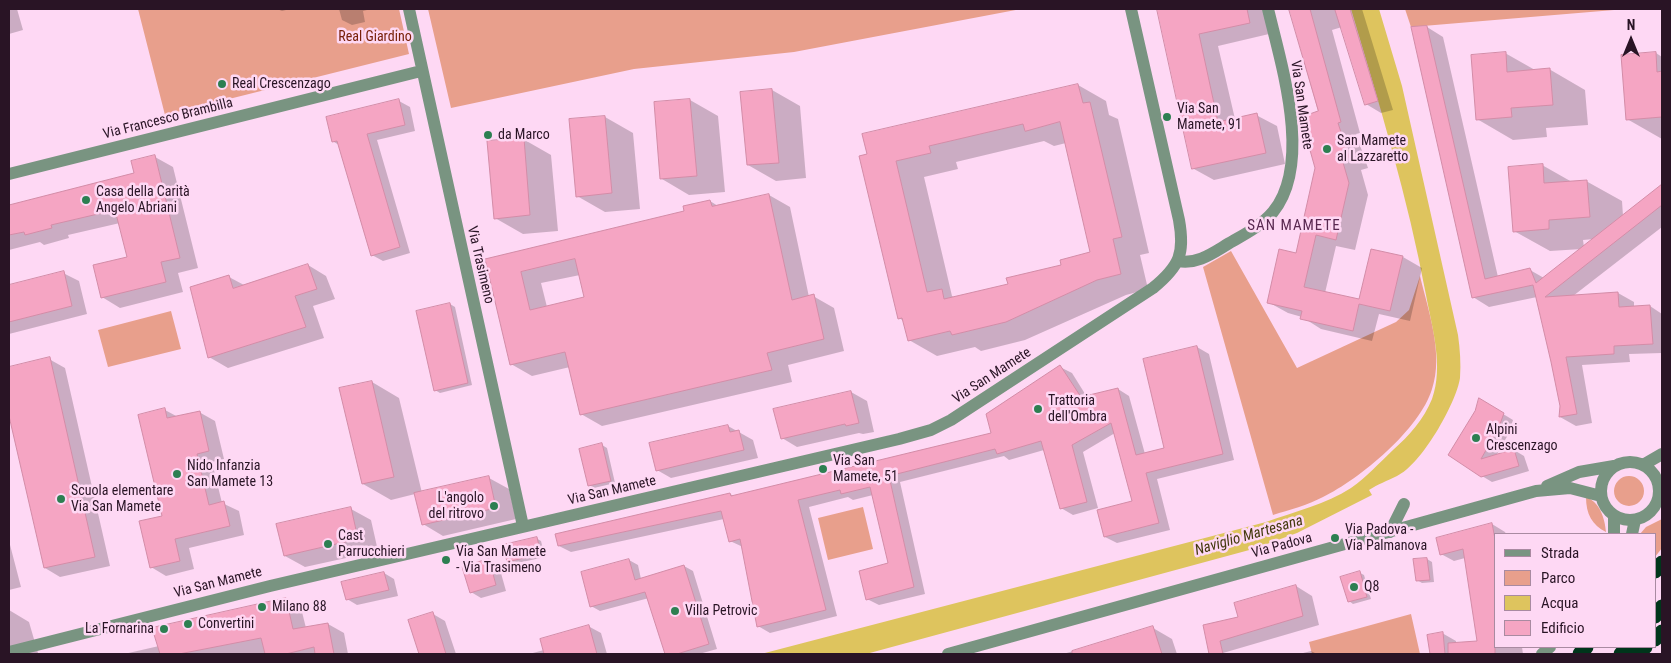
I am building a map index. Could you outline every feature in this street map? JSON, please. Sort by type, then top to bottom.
[{"type":"street","name":"Via Trasimeno","points":[[409,9],[523,526]]},
{"type":"street","points":[[1130,9],[1179,220],[1182,248],[1178,261]]},
{"type":"street","name":"Via San Mamete","points":[[9,652],[223,597],[898,440],[931,430],[958,416],[1153,288],[1178,261],[1196,262],[1257,226],[1273,211],[1287,186],[1293,160],[1292,132],[1281,67],[1268,9]]},
{"type":"street","name":"Via Francesco Brambilla","points":[[9,174],[422,72]]},
{"type":"street","points":[[1614,466],[1603,479],[1601,496],[1606,507],[1614,515],[1623,519],[1635,520],[1647,514],[1655,506],[1659,496],[1660,484],[1654,474],[1643,465],[1662,454]]},
{"type":"street","name":"Via Padova","points":[[1536,492],[1570,475],[1629,462],[1643,465]]},
{"type":"street","name":"Via Padova","points":[[948,654],[1536,492],[1570,488],[1601,496]]},
{"type":"street","points":[[1390,532],[1404,504]]},
{"type":"street","points":[[1614,515],[1614,533]]},
{"type":"street","points":[[1632,533],[1635,520]]},
{"type":"green space","name":"Real Crescenzago","points":[[138,9],[399,9],[409,54],[165,115]]},
{"type":"green space","points":[[428,9],[1021,9],[794,52],[634,69],[451,108]]},
{"type":"green space","points":[[1405,9],[1626,9],[1411,27]]},
{"type":"green space","points":[[1231,251],[1297,368],[1396,322],[1409,310],[1420,276],[1434,332],[1436,361],[1432,389],[1415,420],[1402,436],[1371,465],[1338,489],[1311,502],[1273,515],[1203,267]]},
{"type":"green space","points":[[171,311],[181,349],[108,367],[98,330]]},
{"type":"green space","points":[[1629,476],[1640,480],[1644,491],[1640,502],[1629,506],[1618,502],[1614,491],[1618,480]]},
{"type":"green space","points":[[1586,497],[1591,499],[1598,507],[1603,517],[1606,532],[1597,526],[1591,518],[1587,509]]},
{"type":"green space","points":[[863,507],[873,549],[828,560],[818,518]]},
{"type":"green space","points":[[1662,519],[1662,548],[1656,556],[1656,533],[1641,533],[1646,527]]},
{"type":"green space","points":[[1411,614],[1420,654],[1312,654],[1309,642]]},
{"type":"water","name":"Naviglio Martesana","points":[[1351,9],[1379,9],[1402,86],[1458,335],[1460,378],[1457,389],[1445,418],[1416,460],[1397,476],[1369,490],[1372,495],[1297,533],[1253,549],[866,654],[761,654],[1266,522],[1299,511],[1331,499],[1351,488],[1368,475],[1410,433],[1425,413],[1432,399],[1437,373],[1436,347],[1419,259],[1402,187]]},
{"type":"building","points":[[1157,9],[1247,9],[1250,23],[1199,34],[1218,122],[1257,113],[1266,153],[1192,169]]},
{"type":"building","points":[[1289,9],[1310,9],[1341,122],[1338,123],[1349,157],[1342,159],[1349,183],[1336,240],[1316,235],[1304,287],[1359,299],[1371,249],[1403,256],[1390,311],[1359,304],[1353,331],[1300,319],[1302,311],[1267,303],[1279,249],[1296,253],[1315,168],[1308,143],[1311,142],[1304,116],[1318,111]]},
{"type":"building","points":[[1335,9],[1350,9],[1378,101],[1365,105]]},
{"type":"building","points":[[1427,26],[1485,279],[1530,268],[1536,283],[1662,184],[1662,205],[1545,297],[1618,292],[1619,307],[1650,305],[1653,344],[1614,346],[1614,354],[1566,357],[1577,414],[1559,417],[1560,406],[1533,285],[1472,298],[1411,27]]},
{"type":"building","points":[[1506,52],[1507,72],[1550,68],[1553,105],[1511,108],[1512,117],[1476,120],[1471,55]]},
{"type":"building","points":[[1656,52],[1657,72],[1662,71],[1662,117],[1626,120],[1621,55]]},
{"type":"building","points":[[1078,84],[1083,103],[1090,102],[1122,237],[1113,239],[1121,274],[1097,280],[1006,322],[952,335],[950,331],[908,341],[902,318],[898,319],[859,156],[867,154],[862,134]],"holes":[[[1060,122],[1090,252],[1060,260],[1061,265],[1006,278],[1008,284],[944,299],[942,289],[927,292],[896,161],[931,153],[929,146],[1023,124],[1025,131]]]},
{"type":"building","points":[[772,89],[779,163],[747,165],[740,92]]},
{"type":"building","points":[[399,99],[405,125],[367,134],[400,247],[371,256],[337,141],[332,142],[326,117]]},
{"type":"building","points":[[690,99],[697,176],[660,179],[654,102]]},
{"type":"building","points":[[605,116],[612,193],[576,197],[569,119]]},
{"type":"building","points":[[524,138],[530,215],[494,219],[487,141]]},
{"type":"building","points":[[155,155],[180,258],[161,262],[166,282],[101,298],[93,265],[127,257],[115,210],[51,225],[52,228],[25,235],[24,232],[9,235],[9,205],[134,173],[131,161]]},
{"type":"building","points":[[1543,164],[1544,183],[1587,180],[1590,217],[1549,220],[1549,229],[1513,232],[1508,167]]},
{"type":"building","points":[[769,194],[792,300],[814,294],[824,339],[767,353],[772,370],[580,415],[565,352],[510,365],[485,259],[684,211],[683,206],[710,200],[712,206]],"holes":[[[575,259],[584,297],[530,310],[521,272]]]},
{"type":"building","points":[[308,264],[317,289],[295,296],[306,327],[208,358],[190,287],[229,275],[233,288]]},
{"type":"building","points":[[64,271],[72,306],[9,322],[9,285]]},
{"type":"building","points":[[450,303],[468,383],[434,391],[416,311]]},
{"type":"building","points":[[1197,346],[1223,454],[1146,473],[1159,523],[1104,537],[1097,510],[1132,501],[1111,423],[1072,445],[1087,502],[1060,509],[1041,441],[997,454],[995,449],[889,476],[914,587],[866,600],[859,571],[888,563],[870,487],[841,494],[840,490],[798,500],[826,610],[757,627],[740,539],[729,542],[721,511],[558,546],[555,534],[730,493],[731,496],[991,433],[986,414],[1060,365],[1081,397],[1118,388],[1136,455],[1164,448],[1143,359]]},
{"type":"building","points":[[50,357],[95,557],[44,568],[9,416],[9,367]]},
{"type":"building","points":[[372,381],[394,477],[362,484],[339,388]]},
{"type":"building","points":[[851,391],[859,423],[846,426],[845,424],[781,439],[773,409]]},
{"type":"building","name":"Alpini Crescenzago","points":[[1479,398],[1504,413],[1499,427],[1481,459],[1514,449],[1519,466],[1481,477],[1448,455],[1475,411]]},
{"type":"building","points":[[165,408],[167,418],[200,411],[209,451],[197,454],[209,505],[224,501],[230,526],[175,539],[180,561],[150,568],[139,521],[162,516],[138,415]]},
{"type":"building","points":[[728,425],[730,432],[739,430],[744,450],[656,471],[649,443]]},
{"type":"building","points":[[602,443],[611,481],[588,486],[579,449]]},
{"type":"building","points":[[489,476],[496,508],[422,525],[414,493]]},
{"type":"building","points":[[351,507],[358,539],[284,556],[276,524]]},
{"type":"building","points":[[1492,523],[1494,534],[1495,654],[1448,654],[1448,643],[1477,641],[1463,549],[1440,555],[1436,538]]},
{"type":"building","points":[[537,537],[541,554],[507,562],[503,545]]},
{"type":"building","points":[[1427,558],[1430,580],[1416,581],[1413,559]]},
{"type":"building","points":[[489,559],[496,585],[470,593],[462,567]]},
{"type":"building","name":"Villa Petrovic","points":[[629,559],[635,580],[684,565],[709,644],[677,654],[665,654],[645,592],[590,607],[581,572]]},
{"type":"building","name":"Q8","points":[[1360,571],[1367,597],[1348,602],[1340,577]]},
{"type":"building","points":[[384,572],[389,590],[346,600],[341,582]]},
{"type":"building","points":[[1296,585],[1303,616],[1220,641],[1223,654],[1209,654],[1203,625],[1238,617],[1234,603]]},
{"type":"building","points":[[286,598],[293,629],[328,623],[334,654],[315,654],[314,647],[286,654],[265,654],[261,638],[179,654],[160,654],[152,628]]},
{"type":"building","points":[[433,612],[446,654],[419,654],[408,620]]},
{"type":"building","points":[[589,625],[597,654],[544,654],[540,639]]},
{"type":"building","points":[[1153,626],[1162,654],[1072,654],[1072,651]]},
{"type":"building","points":[[1443,632],[1445,654],[1430,654],[1427,635]]},
{"type":"place","name":"Real Crescenzago","points":[[222,84]]},
{"type":"place","name":"Via San Mamete, 91","points":[[1167,117]]},
{"type":"place","name":"da Marco","points":[[488,135]]},
{"type":"place","name":"San Mamete al Lazzaretto","points":[[1327,149]]},
{"type":"place","name":"Casa della Carità Angelo Abriani","points":[[86,200]]},
{"type":"place","name":"Trattoria dell'Ombra","points":[[1038,409]]},
{"type":"place","name":"Alpini Crescenzago","points":[[1476,438]]},
{"type":"place","name":"Via San Mamete, 51","points":[[823,469]]},
{"type":"place","name":"Nido Infanzia San Mamete 13","points":[[177,474]]},
{"type":"place","name":"Scuola elementare Via San Mamete","points":[[61,499]]},
{"type":"place","name":"L'angolo del ritrovo","points":[[494,506]]},
{"type":"place","name":"Via Padova - Via Palmanova","points":[[1335,538]]},
{"type":"place","name":"Cast Parrucchieri","points":[[328,544]]},
{"type":"place","name":"Via San Mamete - Via Trasimeno","points":[[446,560]]},
{"type":"place","name":"Q8","points":[[1354,587]]},
{"type":"place","name":"Milano 88","points":[[262,607]]},
{"type":"place","name":"Villa Petrovic","points":[[675,611]]},
{"type":"place","name":"Convertini","points":[[188,624]]},
{"type":"place","name":"La Fornarina","points":[[164,629]]},
{"type":"district","name":"SAN MAMETE","points":[[1294,226]]},
{"type":"park label","name":"Real Giardino","points":[[375,37]]}]
